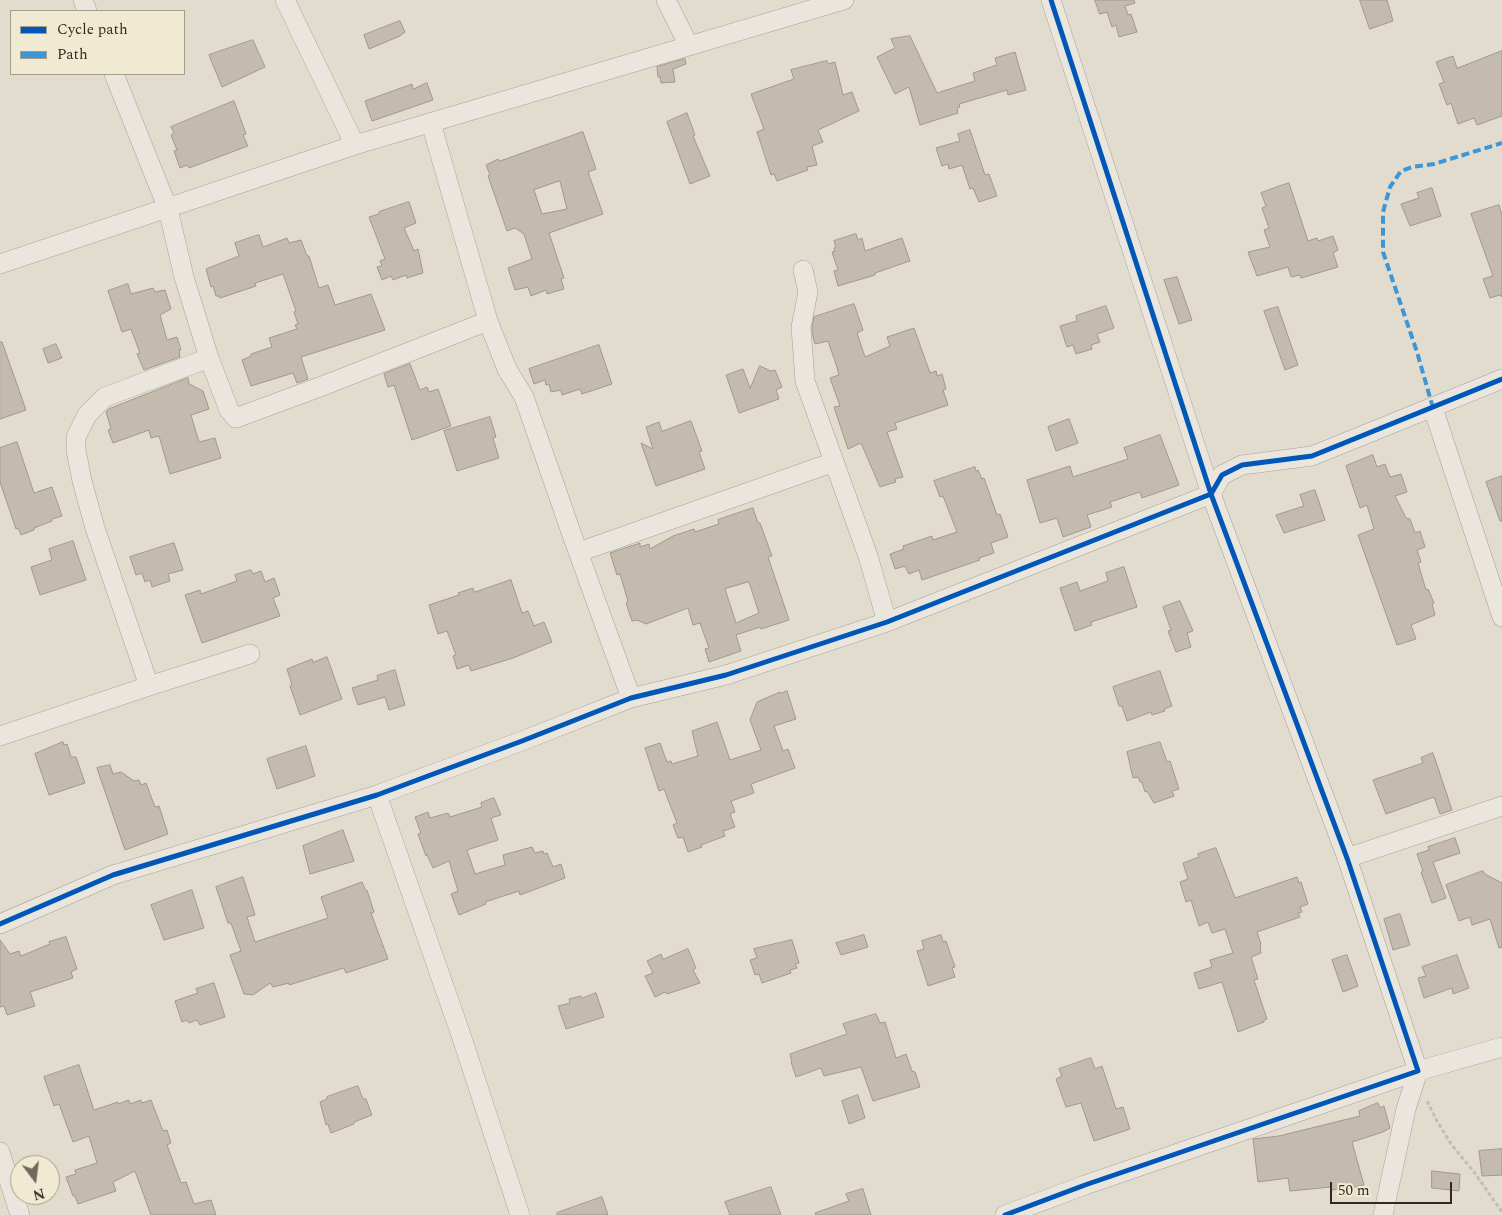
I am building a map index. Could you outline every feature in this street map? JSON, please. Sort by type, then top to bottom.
[{"type":"street","points":[[284,0],[355,145]]},
{"type":"street","points":[[666,0],[689,46]]},
{"type":"street","points":[[0,264],[355,145],[844,0]]},
{"type":"street","points":[[1051,0],[1211,494],[1347,858],[1418,1071],[1406,1109],[1383,1215]]},
{"type":"street","points":[[114,75],[168,209],[184,277],[209,358],[229,410],[236,418],[488,320]]},
{"type":"street","points":[[431,123],[488,320],[507,369],[524,397],[631,698]]},
{"type":"street","points":[[803,270],[808,292],[801,327],[805,381],[868,556],[887,622]]},
{"type":"street","points":[[149,686],[95,528],[82,481],[76,450],[76,437],[87,415],[105,397],[209,358]]},
{"type":"street","points":[[0,924],[113,875],[378,795],[522,742],[631,698],[726,675],[887,622],[1211,494],[1222,475],[1242,465],[1312,456],[1502,380]]},
{"type":"street","points":[[1433,408],[1502,617]]},
{"type":"street","points":[[579,552],[834,462]]},
{"type":"street","points":[[0,736],[250,654]]},
{"type":"street","points":[[378,795],[462,1035],[520,1215]]},
{"type":"street","points":[[1347,858],[1502,806]]},
{"type":"street","points":[[1005,1215],[1085,1185],[1418,1071],[1502,1047]]},
{"type":"street","points":[[0,1152],[20,1215]]},
{"type":"path","points":[[1418,1071],[1424,1094],[1437,1121],[1451,1144],[1474,1172],[1502,1212]]},
{"type":"building","points":[[1095,0],[1134,0],[1135,3],[1125,6],[1128,15],[1131,14],[1137,32],[1119,37],[1116,25],[1112,27],[1107,12],[1100,14]]},
{"type":"building","points":[[1360,0],[1387,0],[1393,21],[1370,29]]},
{"type":"building","points":[[400,21],[405,32],[369,49],[364,35]]},
{"type":"building","points":[[910,36],[937,93],[975,81],[973,73],[997,65],[995,58],[1015,52],[1026,90],[1008,95],[1007,90],[959,104],[960,107],[957,108],[958,113],[920,125],[909,87],[895,94],[877,57],[895,48],[891,39]]},
{"type":"building","points":[[253,40],[265,67],[222,87],[209,55]]},
{"type":"building","points":[[1502,51],[1502,116],[1477,125],[1474,118],[1458,124],[1451,103],[1447,105],[1439,84],[1444,82],[1436,62],[1453,56],[1457,68]]},
{"type":"building","points":[[685,59],[686,64],[673,69],[675,82],[661,83],[657,67]]},
{"type":"building","points":[[827,61],[828,64],[835,62],[843,95],[852,92],[859,111],[818,130],[823,142],[812,146],[817,165],[807,167],[808,170],[777,181],[774,174],[771,175],[757,132],[764,129],[751,94],[794,79],[791,70]]},
{"type":"building","points":[[427,83],[433,100],[372,121],[365,101],[412,84],[413,89]]},
{"type":"building","points":[[234,101],[246,134],[243,135],[248,146],[189,168],[187,165],[180,168],[174,151],[177,150],[171,135],[174,133],[171,127]]},
{"type":"building","points":[[687,113],[695,135],[693,136],[710,176],[690,184],[667,122]]},
{"type":"building","points":[[970,130],[985,175],[989,174],[997,196],[979,202],[973,188],[970,189],[962,165],[949,169],[948,164],[942,166],[936,148],[960,141],[958,134]]},
{"type":"building","points":[[583,132],[596,169],[588,172],[603,214],[549,233],[564,278],[561,279],[564,289],[547,294],[546,290],[531,296],[528,287],[515,290],[508,268],[532,259],[524,234],[515,228],[507,231],[488,176],[490,175],[486,165],[498,159],[499,161]],"holes":[[[560,181],[567,209],[542,214],[534,190]]]},
{"type":"building","points":[[1289,183],[1308,241],[1317,238],[1318,241],[1333,236],[1338,250],[1333,253],[1338,267],[1301,278],[1300,275],[1291,277],[1288,267],[1257,276],[1248,252],[1270,247],[1264,230],[1269,228],[1262,208],[1266,206],[1261,193]]},
{"type":"building","points":[[1432,188],[1441,216],[1410,226],[1401,204],[1419,198],[1417,193]]},
{"type":"building","points":[[409,202],[416,223],[404,228],[414,251],[418,249],[423,273],[407,278],[406,275],[393,280],[391,276],[382,280],[377,267],[382,266],[380,261],[385,259],[369,217]]},
{"type":"building","points":[[1499,205],[1502,215],[1502,297],[1500,295],[1490,298],[1483,279],[1493,276],[1471,214]]},
{"type":"building","points":[[856,234],[858,240],[862,238],[865,251],[902,238],[910,261],[875,273],[875,275],[838,286],[834,271],[838,270],[832,252],[835,251],[834,248],[836,247],[834,241]]},
{"type":"building","points":[[259,235],[263,247],[287,238],[289,243],[301,240],[307,256],[309,256],[319,288],[328,285],[335,305],[371,294],[385,330],[301,357],[308,379],[297,383],[293,373],[251,386],[242,360],[251,356],[251,354],[272,347],[269,338],[297,329],[295,325],[298,324],[294,312],[296,311],[283,274],[255,283],[256,286],[220,298],[216,296],[213,286],[211,287],[206,269],[239,256],[235,243]]},
{"type":"building","points":[[1177,277],[1192,320],[1179,324],[1164,280]]},
{"type":"building","points":[[128,284],[131,294],[153,288],[155,292],[165,290],[171,309],[160,315],[167,340],[177,337],[181,350],[179,350],[180,357],[144,370],[137,354],[140,353],[131,329],[122,332],[108,291]]},
{"type":"building","points":[[854,304],[863,330],[857,333],[865,357],[890,346],[887,337],[914,328],[930,373],[936,371],[937,376],[942,374],[946,389],[943,390],[948,405],[895,423],[897,429],[887,432],[903,477],[895,479],[896,482],[880,487],[861,443],[848,449],[834,407],[840,406],[830,378],[839,375],[836,364],[828,341],[815,344],[813,337],[814,317]]},
{"type":"building","points":[[1106,306],[1114,328],[1097,334],[1100,342],[1091,345],[1092,349],[1076,354],[1073,345],[1067,347],[1060,326],[1077,321],[1076,316]]},
{"type":"building","points":[[1278,307],[1298,365],[1285,370],[1264,311]]},
{"type":"building","points":[[0,342],[2,342],[26,410],[0,419]]},
{"type":"building","points":[[56,344],[62,358],[48,363],[43,349]]},
{"type":"building","points":[[599,345],[612,384],[582,394],[580,389],[562,395],[561,390],[551,392],[549,384],[546,385],[545,380],[534,384],[529,369]]},
{"type":"building","points":[[410,364],[420,390],[427,387],[429,392],[438,389],[451,426],[412,440],[394,385],[388,387],[384,374]]},
{"type":"building","points":[[760,366],[771,371],[775,370],[782,387],[776,390],[779,399],[739,413],[726,375],[743,369],[750,388]]},
{"type":"building","points":[[188,378],[189,384],[203,391],[209,409],[191,415],[199,442],[215,438],[221,458],[170,474],[159,436],[151,438],[149,430],[113,443],[108,430],[111,429],[106,412],[109,409]]},
{"type":"building","points":[[490,417],[496,437],[493,438],[499,458],[457,471],[444,431]]},
{"type":"building","points":[[1069,419],[1078,443],[1056,451],[1048,427]]},
{"type":"building","points":[[691,421],[702,451],[699,452],[705,469],[656,486],[641,443],[653,449],[646,427],[659,422],[662,431]]},
{"type":"building","points":[[1160,435],[1179,485],[1142,498],[1140,492],[1110,502],[1112,507],[1087,515],[1091,527],[1063,537],[1057,518],[1040,523],[1027,480],[1070,466],[1073,477],[1128,459],[1124,448]]},
{"type":"building","points":[[17,442],[34,493],[52,487],[62,516],[21,535],[18,528],[16,529],[0,482],[0,448]]},
{"type":"building","points":[[1373,455],[1377,467],[1385,464],[1390,477],[1401,474],[1407,492],[1395,496],[1406,518],[1410,519],[1415,533],[1420,531],[1425,547],[1417,550],[1421,562],[1418,563],[1426,590],[1428,589],[1434,603],[1432,604],[1435,615],[1411,625],[1416,639],[1397,645],[1358,535],[1374,529],[1367,505],[1360,508],[1346,466]]},
{"type":"building","points":[[975,467],[982,479],[984,478],[997,515],[1000,514],[1008,537],[991,543],[994,553],[979,558],[980,560],[922,580],[919,570],[909,574],[905,566],[895,569],[890,554],[904,549],[903,546],[932,536],[933,540],[957,532],[943,496],[940,497],[934,481]]},
{"type":"building","points":[[1502,476],[1502,521],[1500,521],[1486,482]]},
{"type":"building","points":[[1315,490],[1325,520],[1284,533],[1276,515],[1304,506],[1300,495]]},
{"type":"building","points":[[753,508],[772,556],[768,557],[789,620],[736,635],[741,651],[709,662],[705,649],[709,648],[700,623],[693,625],[688,608],[646,624],[637,620],[632,621],[620,574],[617,575],[610,553],[640,543],[640,547],[649,544],[650,549],[673,536],[694,529],[695,532],[719,524],[718,520]],"holes":[[[749,582],[759,613],[736,623],[725,589]]]},
{"type":"building","points":[[73,541],[86,580],[40,595],[31,567],[52,560],[49,549]]},
{"type":"building","points":[[174,543],[183,570],[168,574],[170,581],[152,587],[150,580],[145,582],[142,573],[136,575],[130,557]]},
{"type":"building","points":[[1124,567],[1137,607],[1091,622],[1092,625],[1075,631],[1060,588],[1077,582],[1080,591],[1108,581],[1106,573]]},
{"type":"building","points":[[251,570],[253,574],[261,571],[265,582],[274,578],[280,595],[273,598],[280,616],[202,643],[185,595],[200,590],[201,594],[237,581],[235,575]]},
{"type":"building","points":[[511,580],[522,613],[528,611],[534,626],[544,622],[552,642],[513,658],[471,671],[469,665],[457,669],[453,656],[456,655],[447,631],[438,634],[429,605],[473,588],[474,592]]},
{"type":"building","points":[[1180,601],[1193,631],[1187,633],[1191,647],[1176,652],[1168,631],[1171,630],[1163,607]]},
{"type":"building","points":[[327,657],[342,699],[300,715],[290,686],[292,685],[287,669],[312,659],[313,662]]},
{"type":"building","points":[[395,670],[405,705],[389,710],[385,697],[358,705],[352,688],[378,680],[377,676]]},
{"type":"building","points":[[1160,671],[1172,706],[1164,709],[1165,711],[1152,715],[1151,712],[1127,721],[1122,706],[1119,706],[1113,687]]},
{"type":"building","points":[[787,691],[796,719],[774,726],[783,751],[788,749],[795,768],[751,784],[754,793],[731,801],[735,812],[730,814],[735,827],[723,831],[725,836],[688,852],[683,837],[678,838],[673,825],[677,823],[664,789],[659,791],[645,748],[660,743],[667,762],[671,761],[672,764],[698,756],[692,731],[717,722],[730,760],[761,750],[750,720],[757,702]]},
{"type":"building","points":[[63,742],[64,745],[67,744],[71,757],[76,757],[85,783],[49,795],[35,754]]},
{"type":"building","points":[[1160,742],[1167,762],[1170,761],[1179,789],[1172,791],[1174,796],[1154,803],[1147,791],[1145,792],[1142,782],[1140,782],[1138,777],[1133,778],[1127,752]]},
{"type":"building","points":[[306,746],[315,776],[277,789],[267,759]]},
{"type":"building","points":[[1433,753],[1452,810],[1440,814],[1434,797],[1386,814],[1373,780],[1423,763],[1421,758]]},
{"type":"building","points":[[110,765],[113,774],[121,772],[134,781],[139,780],[141,785],[146,783],[155,807],[159,806],[168,834],[125,850],[97,768]]},
{"type":"building","points":[[494,798],[501,815],[491,818],[498,840],[467,850],[475,874],[505,865],[503,855],[532,847],[535,853],[543,851],[544,854],[547,853],[553,867],[561,864],[565,878],[520,895],[519,891],[485,902],[486,904],[459,915],[451,894],[458,891],[449,861],[433,868],[426,856],[418,834],[421,833],[415,817],[428,812],[430,818],[448,813],[450,817],[482,807],[481,803]]},
{"type":"building","points":[[343,830],[354,861],[310,874],[303,846]]},
{"type":"building","points":[[1455,838],[1460,853],[1433,862],[1446,898],[1432,903],[1417,854],[1429,850],[1428,847]]},
{"type":"building","points":[[1216,848],[1235,898],[1297,877],[1299,883],[1301,882],[1308,904],[1300,907],[1302,912],[1298,913],[1300,917],[1257,932],[1261,944],[1261,953],[1251,957],[1258,979],[1254,980],[1267,1019],[1264,1022],[1238,1032],[1222,982],[1199,989],[1194,973],[1212,967],[1210,960],[1233,953],[1225,929],[1212,933],[1208,922],[1199,926],[1191,900],[1186,902],[1180,882],[1188,879],[1183,863],[1199,857],[1198,854]]},
{"type":"building","points":[[1483,871],[1502,883],[1502,947],[1499,948],[1490,919],[1472,925],[1470,917],[1459,921],[1446,885]]},
{"type":"building","points":[[243,877],[255,915],[247,917],[255,942],[328,918],[321,897],[362,882],[367,890],[374,912],[371,913],[388,959],[346,973],[344,968],[289,985],[289,983],[273,987],[270,983],[253,995],[244,994],[230,955],[241,951],[231,923],[228,923],[216,887]]},
{"type":"building","points":[[192,890],[204,928],[164,940],[151,905]]},
{"type":"building","points":[[1400,914],[1410,945],[1393,950],[1384,919]]},
{"type":"building","points":[[864,935],[868,947],[841,955],[836,943]]},
{"type":"building","points":[[941,935],[943,942],[946,941],[955,967],[952,968],[955,977],[928,986],[917,951],[924,949],[922,941]]},
{"type":"building","points":[[66,937],[77,969],[71,972],[73,978],[30,992],[35,1006],[7,1015],[4,1006],[0,1007],[0,940],[10,954],[19,951],[21,956],[50,944],[49,942]]},
{"type":"building","points":[[792,940],[799,963],[795,964],[797,968],[790,970],[791,973],[762,983],[759,974],[755,975],[750,960],[757,958],[754,949]]},
{"type":"building","points":[[688,949],[696,968],[693,970],[700,983],[667,994],[665,992],[655,997],[645,976],[653,973],[647,961],[661,954],[663,959]]},
{"type":"building","points":[[1347,955],[1358,986],[1343,992],[1332,960]]},
{"type":"building","points":[[1457,955],[1469,988],[1453,994],[1452,988],[1424,998],[1418,978],[1426,976],[1422,967]]},
{"type":"building","points":[[214,983],[225,1017],[200,1025],[197,1020],[189,1023],[187,1020],[182,1022],[175,1001],[198,993],[196,989]]},
{"type":"building","points":[[596,993],[604,1017],[566,1029],[558,1006],[570,1003],[569,999],[581,996],[582,998]]},
{"type":"building","points":[[876,1014],[880,1023],[885,1022],[896,1058],[906,1054],[920,1087],[873,1101],[861,1067],[824,1076],[821,1068],[796,1077],[790,1054],[847,1034],[843,1024]]},
{"type":"building","points":[[1091,1058],[1095,1069],[1102,1066],[1116,1109],[1123,1107],[1130,1129],[1094,1141],[1081,1103],[1066,1107],[1056,1079],[1062,1076],[1059,1069]]},
{"type":"building","points":[[79,1065],[94,1110],[129,1100],[130,1104],[141,1100],[142,1103],[151,1100],[163,1131],[167,1130],[171,1143],[167,1145],[181,1183],[186,1182],[194,1204],[211,1200],[216,1215],[151,1215],[135,1171],[113,1182],[116,1191],[78,1204],[66,1177],[76,1174],[75,1170],[97,1163],[89,1136],[73,1142],[59,1104],[54,1106],[44,1077]]},
{"type":"building","points":[[358,1086],[363,1099],[366,1099],[372,1115],[331,1133],[328,1124],[326,1125],[320,1102],[327,1099],[327,1097]]},
{"type":"building","points":[[858,1095],[865,1118],[849,1124],[842,1101]]},
{"type":"building","points":[[1378,1103],[1380,1108],[1384,1106],[1390,1128],[1352,1142],[1364,1185],[1342,1190],[1342,1188],[1332,1190],[1331,1187],[1290,1191],[1288,1178],[1258,1182],[1253,1139],[1279,1136],[1360,1116],[1359,1111]]},
{"type":"building","points":[[1502,1149],[1502,1175],[1482,1176],[1479,1151]]},
{"type":"building","points":[[1432,1171],[1460,1174],[1459,1191],[1432,1188]]},
{"type":"building","points":[[771,1187],[781,1215],[730,1215],[725,1202]]},
{"type":"building","points":[[863,1189],[871,1215],[816,1215],[815,1213],[849,1201],[846,1194]]},
{"type":"building","points":[[602,1197],[608,1215],[557,1215],[557,1213]]},
{"type":"marked path","points":[[1433,408],[1417,352],[1383,252],[1383,212],[1390,187],[1401,171],[1412,167],[1434,164],[1502,143]]},
{"type":"cycle path","points":[[1005,1215],[1085,1185],[1418,1071],[1347,858],[1211,494],[1051,0]]},
{"type":"cycle path","points":[[0,924],[113,875],[377,795],[631,698],[726,675],[887,622],[1211,494],[1222,475],[1242,465],[1312,456],[1502,379]]}]
